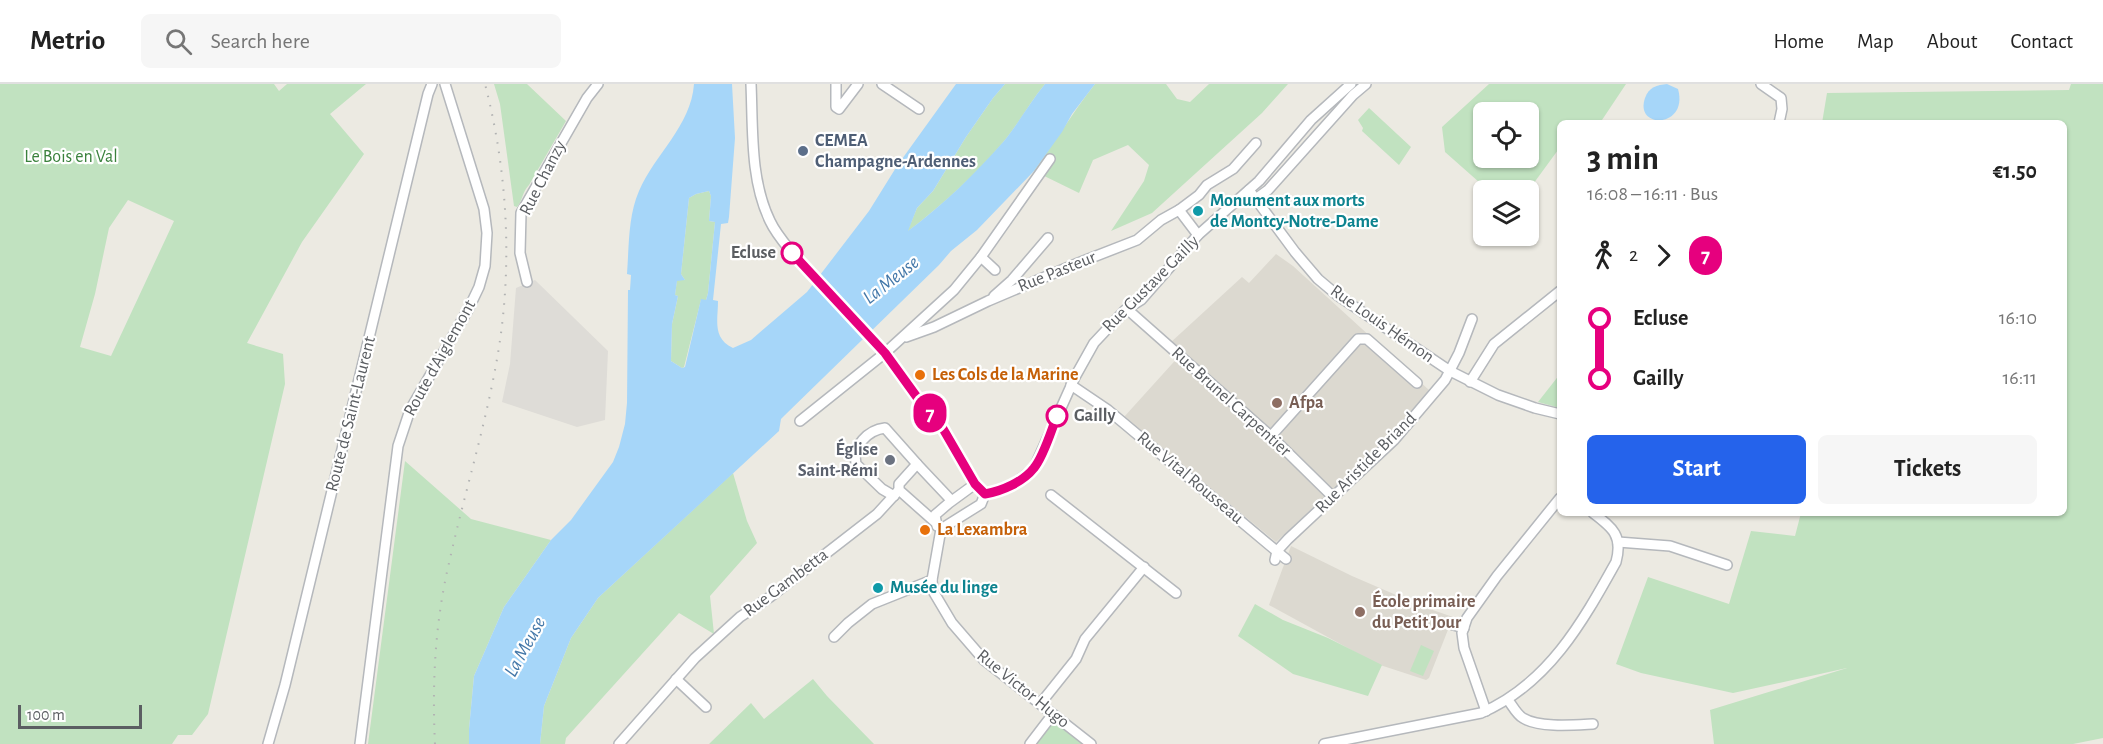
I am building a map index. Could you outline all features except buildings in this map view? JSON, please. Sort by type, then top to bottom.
[{"type":"street","name":"Route de Saint-Laurent","points":[[268,744],[285,685],[432,84]]},
{"type":"street","name":"Route d'Aiglemont","points":[[360,744],[398,446],[410,410],[469,308],[479,287],[485,266],[488,233],[484,209],[445,84]]},
{"type":"street","name":"Rue Chanzy","points":[[528,282],[520,253],[521,213],[598,84]]},
{"type":"street","points":[[751,84],[754,147],[759,187],[770,221],[779,236],[809,272],[885,353],[942,427],[980,489],[981,504],[938,526]]},
{"type":"street","points":[[836,84],[836,107],[839,109],[858,84]]},
{"type":"street","points":[[882,84],[919,109]]},
{"type":"street","name":"Rue Gustave Gailly","points":[[980,489],[1006,488],[1034,468],[1071,385],[1094,343],[1127,309],[1141,300],[1198,235],[1250,190],[1311,120],[1351,84]]},
{"type":"street","points":[[1257,198],[1345,103],[1366,84]]},
{"type":"street","points":[[1761,84],[1781,98],[1780,120]]},
{"type":"street","name":"Rue Pasteur","points":[[900,339],[934,327],[988,301],[1137,240],[1161,220],[1199,195],[1207,185],[1233,169],[1256,142]]},
{"type":"street","points":[[800,421],[885,353],[954,290],[981,257],[1050,159]]},
{"type":"street","name":"Rue Louis Hémon","points":[[1250,190],[1295,252],[1318,279],[1337,295],[1470,382],[1498,395],[1557,413]]},
{"type":"street","points":[[1179,210],[1198,235]]},
{"type":"street","points":[[988,301],[1012,280],[1048,238]]},
{"type":"street","points":[[981,257],[995,270]]},
{"type":"street","points":[[1470,382],[1494,344],[1557,293]]},
{"type":"street","name":"Rue Brunel Carpentier","points":[[1127,309],[1271,436],[1334,497]]},
{"type":"street","name":"Rue Aristide Briand","points":[[1276,556],[1394,440],[1445,380],[1472,319]]},
{"type":"street","points":[[1271,436],[1358,339],[1367,339],[1417,383]]},
{"type":"street","name":"Rue Vital Rousseau","points":[[1071,385],[1108,410],[1276,556],[1286,559]]},
{"type":"street","points":[[938,526],[896,493],[882,489],[856,464],[855,458],[865,435],[876,429],[885,428],[951,500]]},
{"type":"street","name":"Rue Gambetta","points":[[619,744],[694,658],[740,617],[770,597],[877,514],[896,493],[898,484],[917,464]]},
{"type":"street","points":[[834,638],[848,622],[872,604],[932,580],[938,526],[935,515],[951,500],[980,489]]},
{"type":"street","points":[[1051,495],[1176,593]]},
{"type":"street","points":[[1486,711],[1464,648],[1462,633],[1467,618],[1497,576],[1557,502]]},
{"type":"street","points":[[1324,744],[1486,711],[1522,691],[1567,643],[1616,562],[1619,549],[1616,536],[1610,526],[1597,516]]},
{"type":"street","points":[[1618,542],[1670,546],[1727,565]]},
{"type":"street","points":[[1040,704],[1076,659],[1084,639],[1144,567]]},
{"type":"street","name":"Rue Victor Hugo","points":[[932,580],[933,591],[938,600],[966,641],[984,660],[1092,744]]},
{"type":"street","points":[[1450,624],[1464,628]]},
{"type":"street","points":[[676,679],[706,707]]},
{"type":"street","points":[[1508,700],[1521,718],[1535,723],[1593,724]]},
{"type":"street","points":[[1030,744],[1053,714]]},
{"type":"shaded area","name":"Afpa","points":[[1276,254],[1293,266],[1429,390],[1388,439],[1276,542],[1124,417],[1181,354],[1170,343],[1242,277],[1249,283]]},
{"type":"shaded area","points":[[535,280],[608,351],[605,420],[577,427],[502,402],[510,364],[516,288]]},
{"type":"shaded area","name":"École primaire du Petit Jour","points":[[1291,546],[1352,576],[1453,617],[1429,678],[1426,680],[1377,664],[1269,605]]},
{"type":"green space","name":"Le Bois en Val","points":[[0,84],[274,84],[279,91],[287,84],[366,84],[330,114],[364,154],[302,242],[247,343],[283,354],[285,384],[208,714],[192,735],[178,735],[172,744],[0,744]],"holes":[[[128,200],[174,221],[111,356],[80,347],[95,294],[109,228]]]},
{"type":"green space","points":[[494,84],[527,84],[566,121],[517,207],[514,206],[500,104]]},
{"type":"green space","points":[[1005,84],[1045,84],[1010,133],[983,165],[907,232],[917,208],[933,191],[966,137]]},
{"type":"green space","points":[[1095,84],[1166,84],[1177,99],[1190,102],[1209,84],[1288,84],[1262,113],[1152,213],[1111,231],[1144,181],[1149,165],[1128,145],[1093,160],[1079,193],[1034,171]]},
{"type":"green space","points":[[1489,84],[1626,84],[1602,120],[1557,120],[1557,151],[1536,180],[1477,180],[1445,152],[1442,127]]},
{"type":"green space","points":[[2071,84],[2103,84],[2103,738],[2073,744],[1714,744],[1710,710],[1847,668],[1733,693],[1641,673],[1616,664],[1648,577],[1729,604],[1751,531],[1795,536],[1800,516],[2067,516],[2067,120],[1822,120],[1827,93],[2069,90]]},
{"type":"green space","points":[[1369,108],[1411,147],[1399,165],[1362,131],[1363,128],[1358,120]]},
{"type":"green space","points":[[709,191],[711,196],[709,221],[715,222],[708,293],[706,300],[701,300],[682,368],[671,361],[672,324],[678,296],[675,295],[677,280],[685,280],[681,274],[689,198]]},
{"type":"green space","points":[[1557,378],[1557,407],[1538,402]]},
{"type":"green space","points":[[405,461],[471,519],[551,540],[504,607],[474,676],[469,744],[368,744]]},
{"type":"green space","points":[[733,473],[747,521],[757,543],[710,596],[714,634],[679,613],[566,738],[565,744],[540,744],[544,706],[571,638],[598,598]]},
{"type":"green space","points":[[1255,604],[1283,620],[1328,638],[1382,665],[1368,696],[1293,674],[1238,636]]},
{"type":"green space","points":[[1421,645],[1434,651],[1423,676],[1410,671]]},
{"type":"green space","points":[[813,679],[874,744],[709,744],[751,703],[764,719]]},
{"type":"green space","points":[[1052,720],[1083,744],[1033,744]]},
{"type":"water","name":"La Meuse","points":[[694,84],[732,84],[735,138],[729,217],[728,223],[721,224],[713,300],[718,301],[719,334],[726,344],[733,348],[751,340],[807,292],[869,211],[897,166],[956,84],[1005,84],[966,137],[933,191],[917,208],[908,231],[946,200],[993,153],[1045,84],[1095,84],[1034,171],[977,230],[951,251],[781,419],[779,431],[598,598],[571,638],[544,706],[540,744],[469,744],[474,676],[504,607],[551,540],[571,520],[613,462],[619,447],[627,403],[628,290],[630,290],[631,275],[627,274],[635,201],[646,178],[679,127],[691,99]],"holes":[[[709,191],[711,196],[709,221],[715,222],[708,293],[706,300],[701,299],[685,367],[682,368],[671,361],[672,324],[678,296],[675,295],[677,281],[685,280],[681,274],[689,198]]]},
{"type":"water","points":[[1667,84],[1678,89],[1679,102],[1676,111],[1662,120],[1647,116],[1644,108],[1645,98],[1649,91],[1654,87]]},
{"type":"railway","points":[[435,744],[434,676],[440,608],[492,385],[505,291],[506,221],[503,186],[499,152],[485,84]]},
{"type":"bus line","name":"7","points":[[792,253],[896,366],[919,400],[942,427],[975,484],[985,494],[1006,488],[1034,468],[1057,416]]},
{"type":"place","name":"CEMEA Champagne-Ardennes","points":[[803,151]]},
{"type":"place","name":"Monument aux morts de Montcy-Notre-Dame","points":[[1198,211]]},
{"type":"place","name":"Ecluse","points":[[792,253]]},
{"type":"place","name":"Les Cols de la Marine","points":[[920,375]]},
{"type":"place","name":"Afpa","points":[[1277,403]]},
{"type":"place","name":"Gailly","points":[[1057,416]]},
{"type":"place","name":"Église Saint-Rémi","points":[[890,460]]},
{"type":"place","name":"La Lexambra","points":[[925,530]]},
{"type":"place","name":"Musée du linge","points":[[878,588]]},
{"type":"place","name":"École primaire du Petit Jour","points":[[1360,612]]}]
